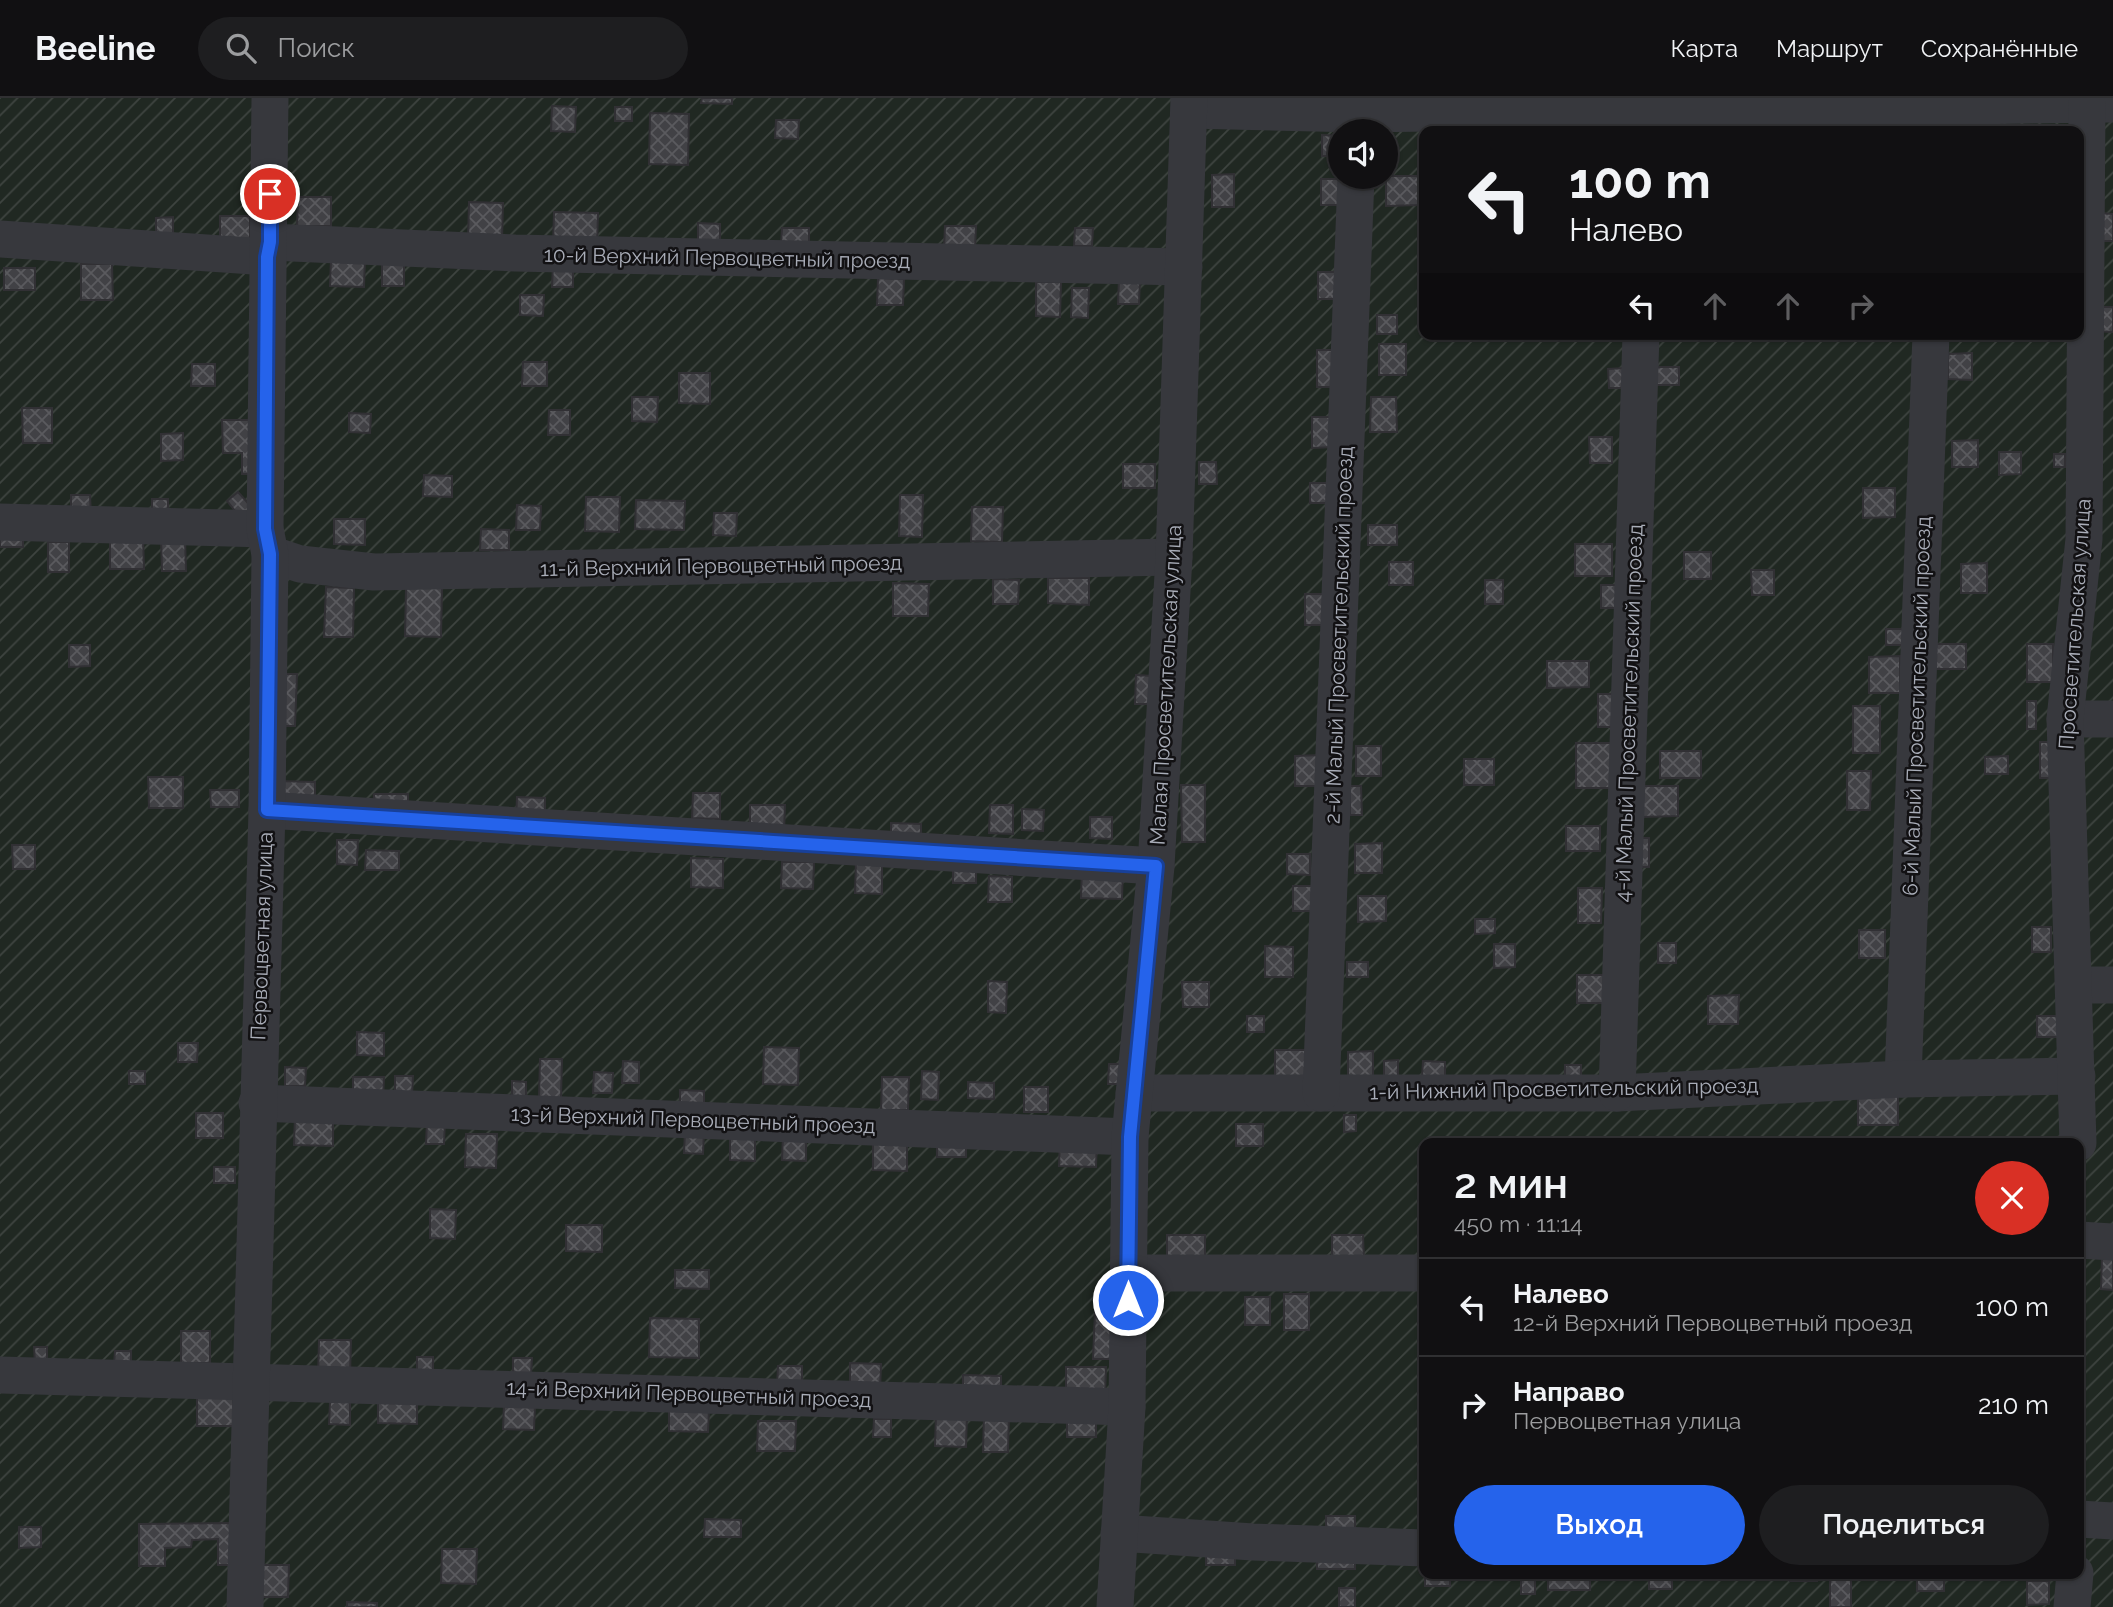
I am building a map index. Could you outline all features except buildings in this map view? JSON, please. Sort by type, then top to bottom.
[{"type":"lane","name":"Первоцветная улица","points":[[245,1607],[267,810],[270,98]]},
{"type":"lane","points":[[1189,104],[1373,114],[1575,105],[1648,121],[1764,103],[1939,111],[2100,104]]},
{"type":"lane","name":"Малая Просветительская улица","points":[[1115,1607],[1127,1407],[1130,1137],[1156,866],[1174,557],[1189,104]]},
{"type":"lane","name":"Просветительская улица","points":[[2078,1138],[2065,719],[2098,538],[2100,104]]},
{"type":"lane","name":"2-й Малый Просветительский проезд","points":[[1321,1093],[1356,189]]},
{"type":"lane","name":"10-й Верхний Первоцветный проезд","points":[[0,240],[269,249],[1184,267]]},
{"type":"lane","name":"4-й Малый Просветительский проезд","points":[[1617,1093],[1641,340]]},
{"type":"lane","name":"6-й Малый Просветительский проезд","points":[[1903,1079],[1931,340]]},
{"type":"lane","name":"11-й Верхний Первоцветный проезд","points":[[0,522],[268,541],[300,564],[374,572],[1174,557]]},
{"type":"lane","points":[[2065,719],[2113,719]]},
{"type":"lane","points":[[267,810],[1156,866]]},
{"type":"lane","points":[[2075,985],[2113,985]]},
{"type":"lane","name":"1-й Нижний Просветительский проезд","points":[[1134,1093],[1617,1093],[1903,1079],[2077,1076]]},
{"type":"lane","name":"13-й Верхний Первоцветный проезд","points":[[257,1103],[1130,1137]]},
{"type":"lane","points":[[2084,1239],[2113,1242]]},
{"type":"lane","points":[[1129,1273],[1419,1273]]},
{"type":"lane","name":"14-й Верхний Первоцветный проезд","points":[[0,1375],[1127,1407]]},
{"type":"lane","points":[[2084,1519],[2113,1521]]},
{"type":"lane","points":[[1119,1533],[1253,1542],[1419,1548]]},
{"type":"lane","points":[[2072,1607],[2075,1579]]},
{"type":"shaded area","points":[[0,98],[2113,98],[2113,1607],[0,1607]]},
{"type":"route","points":[[270,194],[265,529],[270,554],[267,810],[1156,866],[1130,1137],[1128,1300]]}]
